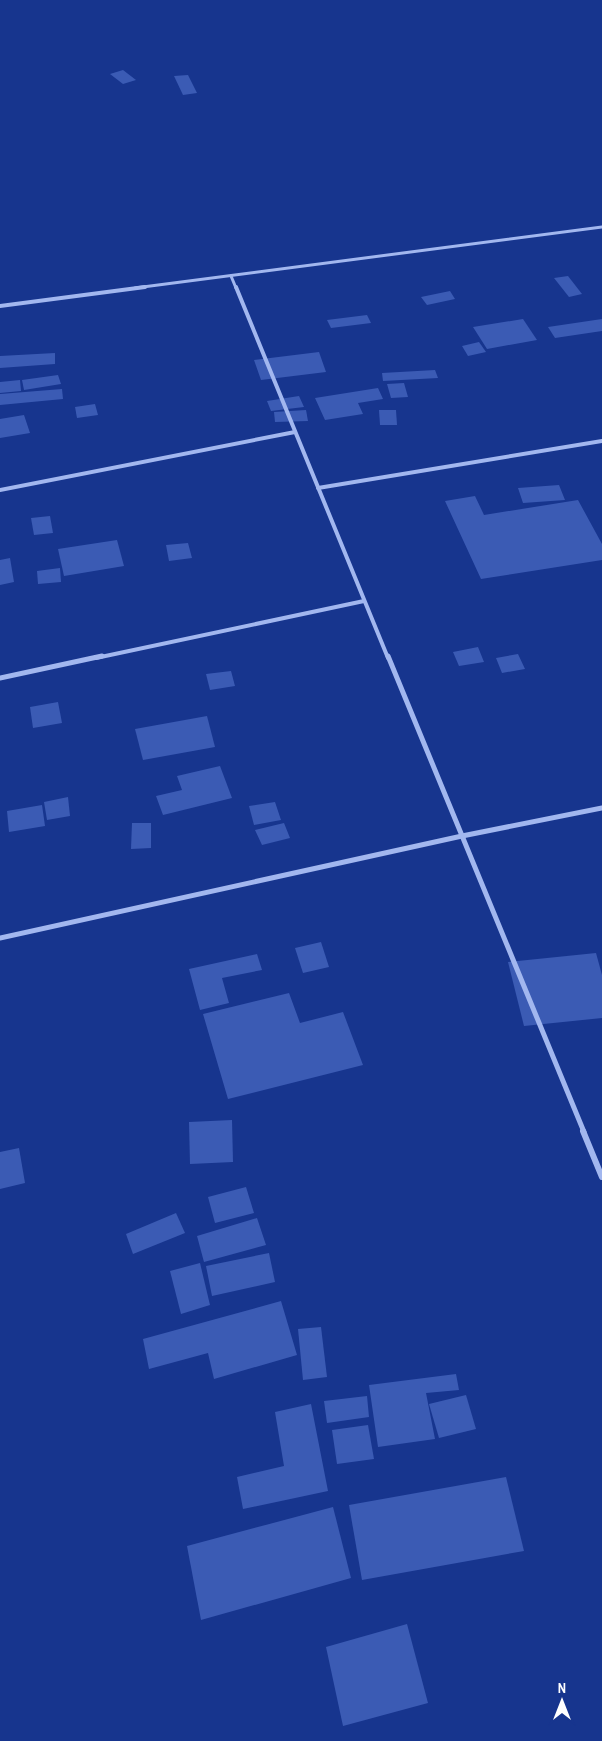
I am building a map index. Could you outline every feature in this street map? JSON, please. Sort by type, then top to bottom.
[{"type":"street","points":[[0,306],[602,227]]},
{"type":"street","points":[[231,276],[602,1177]]},
{"type":"street","points":[[0,490],[295,432]]},
{"type":"street","points":[[318,488],[602,440]]},
{"type":"street","points":[[0,678],[364,601]]},
{"type":"street","points":[[0,938],[462,836],[602,808]]},
{"type":"building","points":[[123,70],[136,80],[123,84],[110,74]]},
{"type":"building","points":[[188,75],[197,93],[183,95],[174,76]]},
{"type":"building","points":[[568,276],[582,294],[569,297],[554,278]]},
{"type":"building","points":[[450,291],[455,299],[427,305],[421,297]]},
{"type":"building","points":[[367,315],[371,323],[331,328],[327,320]]},
{"type":"building","points":[[523,319],[537,340],[487,349],[473,327]]},
{"type":"building","points":[[602,319],[602,331],[555,338],[548,327]]},
{"type":"building","points":[[479,342],[486,352],[468,356],[462,346]]},
{"type":"building","points":[[319,352],[326,372],[261,380],[254,360]]},
{"type":"building","points":[[55,353],[55,364],[0,368],[0,356]]},
{"type":"building","points":[[435,370],[438,378],[383,381],[382,373]]},
{"type":"building","points":[[58,375],[61,384],[24,390],[22,380]]},
{"type":"building","points":[[20,380],[21,391],[0,393],[0,382]]},
{"type":"building","points":[[404,383],[408,397],[391,398],[387,384]]},
{"type":"building","points":[[378,388],[383,399],[358,403],[363,414],[325,420],[315,398]]},
{"type":"building","points":[[62,389],[63,399],[0,405],[0,394]]},
{"type":"building","points":[[299,396],[304,407],[271,411],[267,401]]},
{"type":"building","points":[[95,404],[98,415],[77,418],[75,407]]},
{"type":"building","points":[[306,410],[308,421],[275,422],[274,412]]},
{"type":"building","points":[[379,410],[396,410],[397,425],[380,425]]},
{"type":"building","points":[[24,415],[30,433],[0,438],[0,419]]},
{"type":"building","points":[[559,485],[565,500],[523,503],[518,488]]},
{"type":"building","points":[[475,496],[484,515],[578,500],[602,544],[602,560],[481,579],[445,501]]},
{"type":"building","points":[[50,516],[53,533],[34,535],[31,518]]},
{"type":"building","points":[[117,540],[124,566],[64,576],[58,549]]},
{"type":"building","points":[[188,543],[192,558],[169,561],[166,545]]},
{"type":"building","points":[[10,558],[14,582],[0,585],[0,560]]},
{"type":"building","points":[[60,568],[61,582],[38,584],[37,571]]},
{"type":"building","points":[[478,647],[484,662],[459,666],[453,652]]},
{"type":"building","points":[[518,654],[525,669],[502,673],[496,658]]},
{"type":"building","points":[[231,671],[235,686],[210,690],[206,674]]},
{"type":"building","points":[[58,702],[62,723],[33,728],[30,707]]},
{"type":"building","points":[[207,716],[215,747],[143,760],[135,729]]},
{"type":"building","points":[[220,766],[232,798],[163,815],[156,796],[182,790],[177,776]]},
{"type":"building","points":[[68,797],[70,816],[47,820],[44,802]]},
{"type":"building","points":[[275,802],[281,820],[254,825],[249,806]]},
{"type":"building","points":[[42,805],[45,826],[9,832],[7,811]]},
{"type":"building","points":[[132,823],[151,823],[151,848],[131,849]]},
{"type":"building","points":[[284,823],[290,838],[262,845],[255,830]]},
{"type":"building","points":[[321,942],[329,967],[303,973],[295,948]]},
{"type":"building","points":[[596,953],[602,975],[602,1018],[524,1026],[508,962]]},
{"type":"building","points":[[257,954],[262,970],[222,978],[229,1003],[200,1010],[189,969]]},
{"type":"building","points":[[289,993],[300,1023],[343,1012],[363,1065],[228,1099],[203,1014]]},
{"type":"building","points":[[232,1120],[233,1162],[190,1164],[189,1122]]},
{"type":"building","points":[[19,1148],[25,1183],[0,1189],[0,1152]]},
{"type":"building","points":[[246,1187],[254,1213],[215,1223],[208,1197]]},
{"type":"building","points":[[176,1213],[185,1233],[133,1254],[126,1234]]},
{"type":"building","points":[[257,1218],[266,1245],[204,1262],[197,1236]]},
{"type":"building","points":[[269,1253],[275,1282],[212,1296],[206,1266]]},
{"type":"building","points":[[200,1263],[210,1305],[181,1314],[170,1271]]},
{"type":"building","points":[[281,1301],[297,1355],[214,1379],[208,1353],[149,1369],[143,1339]]},
{"type":"building","points":[[321,1327],[327,1377],[303,1380],[298,1329]]},
{"type":"building","points":[[456,1374],[459,1390],[426,1393],[435,1439],[378,1447],[369,1385]]},
{"type":"building","points":[[466,1395],[476,1429],[439,1438],[429,1404]]},
{"type":"building","points":[[367,1396],[369,1417],[327,1423],[324,1401]]},
{"type":"building","points":[[311,1404],[328,1491],[243,1509],[237,1477],[284,1466],[275,1412]]},
{"type":"building","points":[[368,1425],[374,1459],[337,1464],[332,1430]]},
{"type":"building","points":[[506,1477],[524,1551],[362,1580],[349,1505]]},
{"type":"building","points":[[333,1507],[351,1578],[201,1620],[187,1546]]},
{"type":"building","points":[[407,1624],[428,1703],[343,1726],[326,1647]]}]
